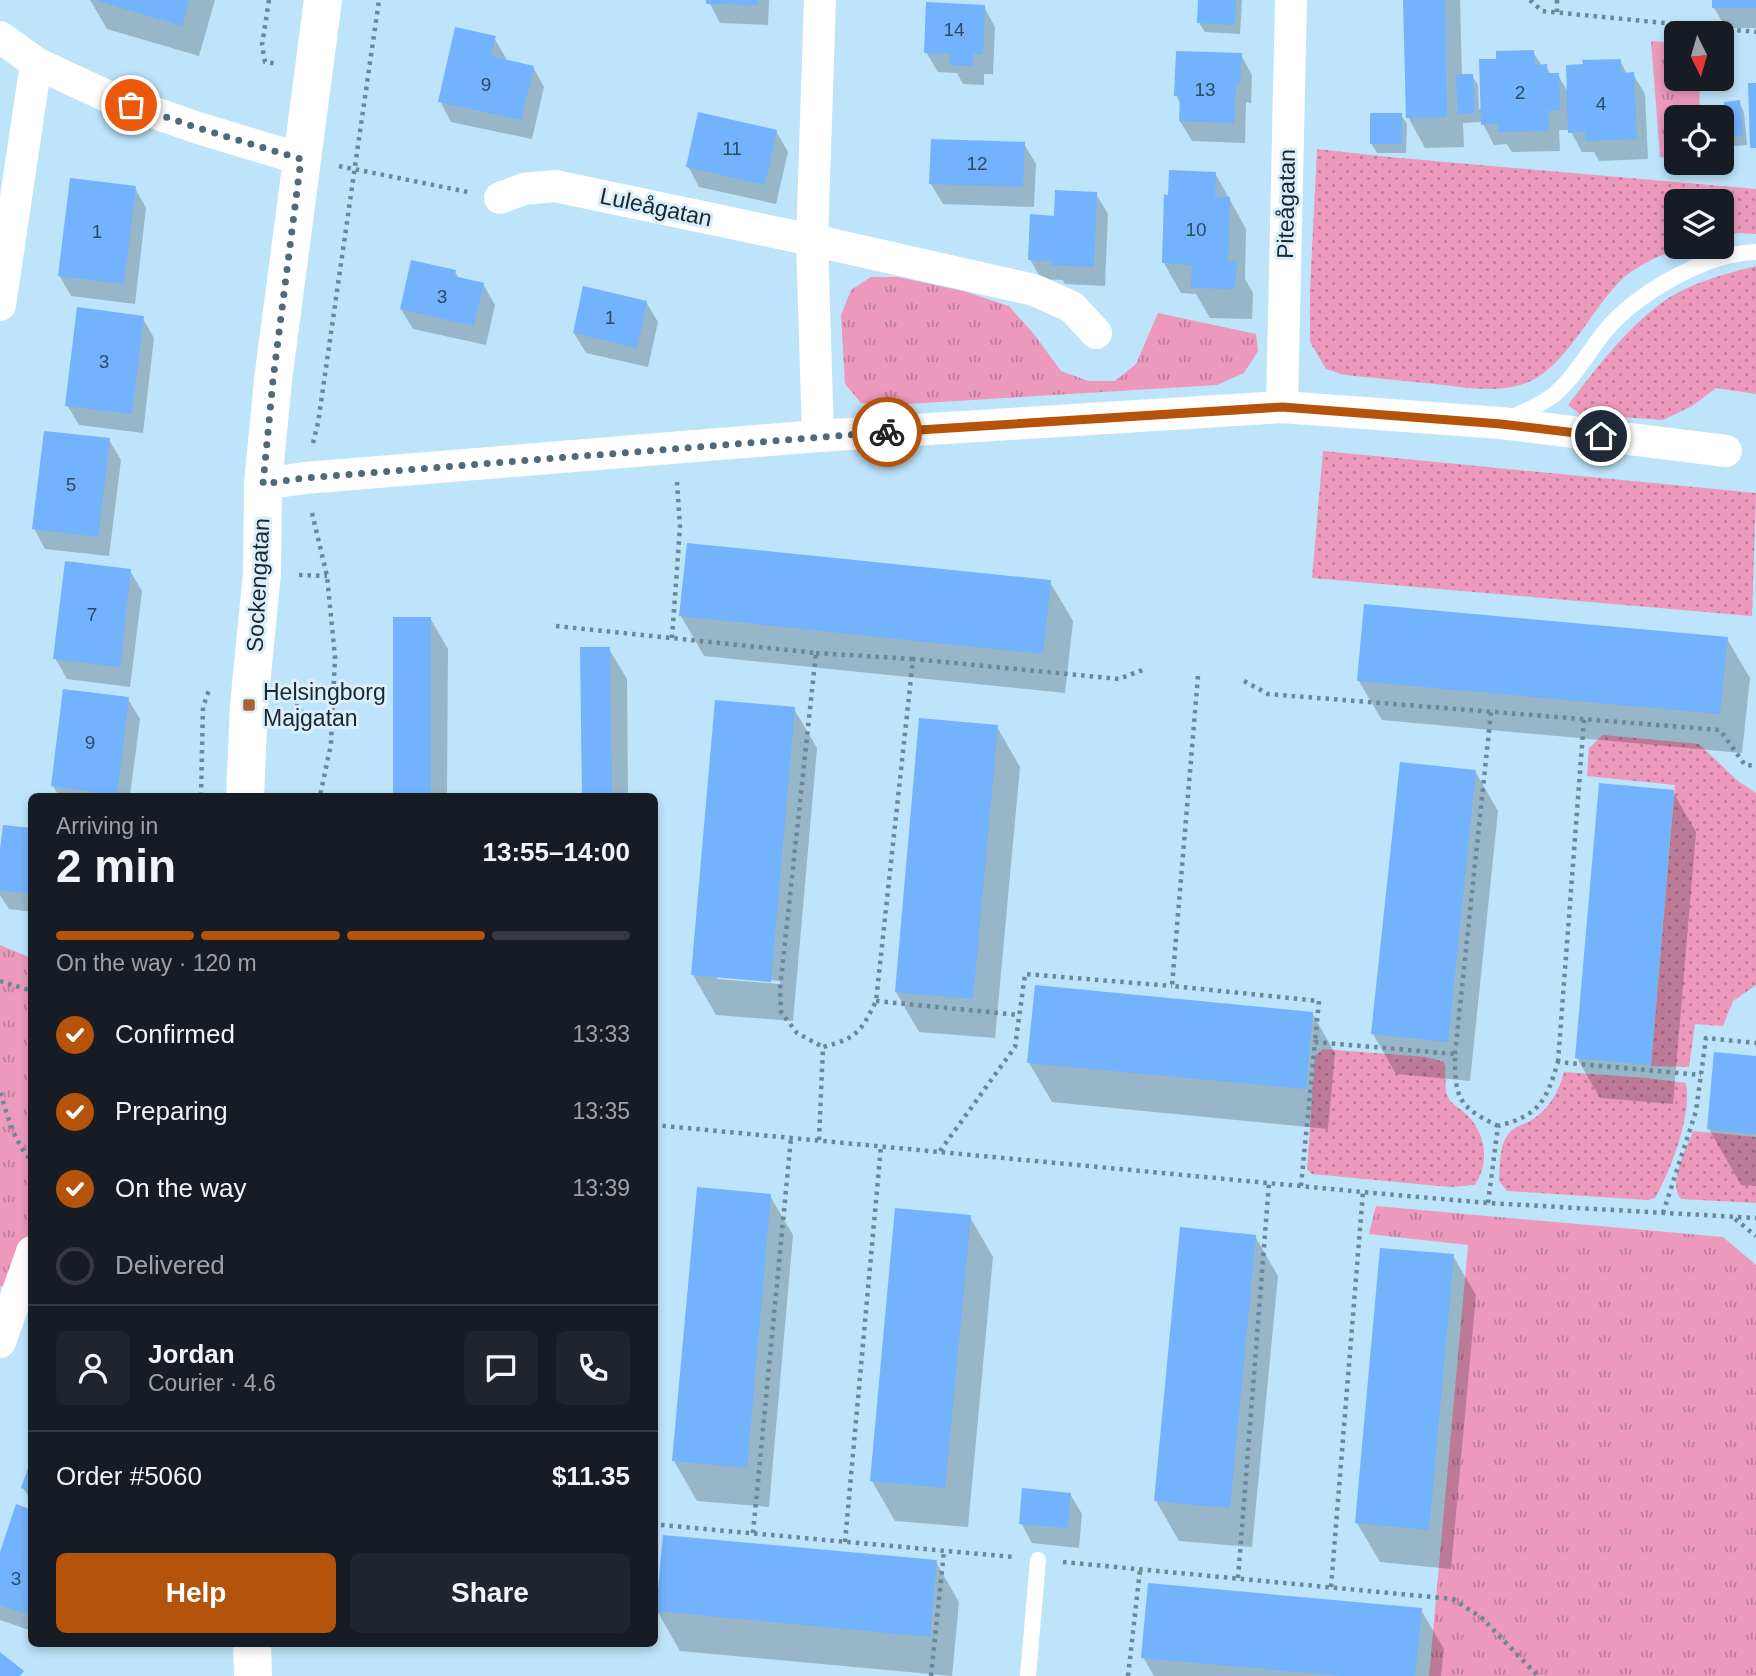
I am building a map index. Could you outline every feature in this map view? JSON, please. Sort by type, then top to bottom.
[{"type":"street","name":"Sockengatan","points":[[245,793],[249,705],[262,573],[263,484],[273,380],[323,0]]},
{"type":"street","points":[[818,436],[813,240],[820,0]]},
{"type":"street","name":"Piteågatan","points":[[1282,407],[1291,0]]},
{"type":"street","points":[[0,37],[36,63],[109,97],[198,128],[301,159]]},
{"type":"street","points":[[0,305],[36,63]]},
{"type":"street","name":"Luleågatan","points":[[500,198],[524,189],[555,186],[1034,290],[1072,307],[1096,334]]},
{"type":"street","points":[[263,484],[304,478],[818,436],[1282,407],[1501,424],[1727,451]]},
{"type":"street","points":[[0,1342],[28,1263]]},
{"type":"street","points":[[252,1647],[253,1676]]},
{"type":"lane","points":[[1501,424],[1552,396],[1583,365],[1603,334],[1644,296],[1695,268],[1722,258],[1756,253]]},
{"type":"lane","points":[[1028,1676],[1038,1560]]},
{"type":"path","points":[[321,793],[331,744],[335,657],[327,576],[304,478],[318,423],[379,0]]},
{"type":"path","points":[[1530,0],[1542,11],[1756,32]]},
{"type":"path","points":[[1557,0],[1558,13]]},
{"type":"path","points":[[301,159],[500,198]]},
{"type":"path","points":[[672,638],[680,527],[674,448]]},
{"type":"path","points":[[556,626],[816,653],[913,659],[1119,679],[1145,669]]},
{"type":"path","points":[[816,653],[780,989],[781,1013],[797,1033],[823,1047],[849,1041],[863,1029],[876,1001],[913,659]]},
{"type":"path","points":[[1172,986],[1198,676]]},
{"type":"path","points":[[1244,681],[1268,694],[1720,730],[1745,765],[1756,766]]},
{"type":"path","points":[[295,706],[301,707],[300,724],[310,724]]},
{"type":"path","points":[[1491,712],[1455,1054],[1455,1087],[1476,1116],[1498,1126],[1534,1112],[1549,1093],[1558,1062],[1584,719]]},
{"type":"path","points":[[940,1152],[1015,1047],[1025,974],[1172,986],[1319,1001],[1301,1186]]},
{"type":"path","points":[[0,981],[28,990]]},
{"type":"path","points":[[876,1001],[1019,1015]]},
{"type":"path","points":[[1663,1213],[1696,1111],[1706,1038],[1756,1043]]},
{"type":"path","points":[[1315,1042],[1455,1054]]},
{"type":"path","points":[[819,1140],[823,1047]]},
{"type":"path","points":[[1558,1062],[1701,1075]]},
{"type":"path","points":[[0,1093],[11,1126],[28,1157]]},
{"type":"path","points":[[658,1125],[1488,1203],[1756,1218]]},
{"type":"path","points":[[1488,1203],[1498,1126]]},
{"type":"path","points":[[753,1533],[791,1138]]},
{"type":"path","points":[[845,1542],[881,1146]]},
{"type":"path","points":[[1238,1578],[1269,1183]]},
{"type":"path","points":[[1331,1587],[1363,1192]]},
{"type":"path","points":[[1733,1218],[1756,1236]]},
{"type":"path","points":[[931,1676],[944,1551]]},
{"type":"path","points":[[1128,1676],[1140,1570]]},
{"type":"path","points":[[1453,1599],[1482,1618],[1538,1676]]},
{"type":"green space","points":[[1651,41],[1664,42],[1664,91],[1700,91],[1699,105],[1664,105],[1664,158],[1660,157]]},
{"type":"green space","points":[[1317,149],[1756,189],[1756,234],[1734,234],[1734,189],[1664,189],[1664,255],[1627,275],[1602,303],[1565,353],[1536,378],[1520,385],[1478,389],[1345,375],[1326,369],[1310,342]]},
{"type":"green space","points":[[1756,266],[1756,394],[1716,388],[1692,406],[1663,420],[1580,414],[1568,405],[1623,338],[1660,304],[1694,285]]},
{"type":"green space","points":[[871,277],[898,277],[963,291],[1009,306],[1061,371],[1088,381],[1115,381],[1136,364],[1158,313],[1256,334],[1258,351],[1244,373],[1217,385],[891,405],[861,403],[845,384],[841,315],[851,290]]},
{"type":"green space","points":[[1323,451],[1756,493],[1752,616],[1312,578]]},
{"type":"green space","points":[[1603,735],[1699,744],[1738,781],[1756,793],[1756,985],[1733,1001],[1723,1026],[1695,1024],[1689,1067],[1651,1066],[1675,785],[1587,776],[1589,748]]},
{"type":"green space","points":[[0,945],[28,957],[28,1291],[0,1286]]},
{"type":"green space","points":[[1323,1049],[1426,1057],[1444,1062],[1447,1095],[1473,1122],[1482,1139],[1483,1167],[1475,1185],[1450,1187],[1312,1174],[1307,1169],[1315,1056]]},
{"type":"green space","points":[[1564,1072],[1686,1083],[1683,1126],[1673,1158],[1655,1198],[1647,1200],[1507,1191],[1499,1181],[1501,1155],[1506,1137],[1512,1130],[1536,1117],[1547,1106],[1556,1094]]},
{"type":"green space","points":[[1693,1131],[1756,1137],[1756,1203],[1681,1199],[1677,1192],[1677,1175]]},
{"type":"green space","points":[[1376,1206],[1723,1237],[1756,1265],[1756,1676],[1429,1676],[1468,1245],[1369,1234]]},
{"type":"building","points":[[95,0],[189,0],[182,26]]},
{"type":"building","points":[[706,0],[758,0],[758,5],[706,4]]},
{"type":"building","points":[[1198,0],[1236,0],[1235,25],[1197,23]]},
{"type":"building","points":[[1403,0],[1445,0],[1447,117],[1406,118]]},
{"type":"building","points":[[1712,0],[1756,0],[1756,8],[1712,8]]},
{"type":"building","points":[[926,2],[985,5],[983,55],[973,54],[973,66],[950,65],[950,54],[924,53]]},
{"type":"building","points":[[455,27],[496,36],[491,56],[534,66],[521,120],[438,102]]},
{"type":"building","points":[[1534,50],[1535,65],[1547,64],[1547,73],[1559,73],[1560,110],[1548,111],[1549,131],[1498,132],[1498,124],[1481,125],[1479,59],[1496,59],[1496,51]]},
{"type":"building","points":[[1176,51],[1242,53],[1240,83],[1236,83],[1234,123],[1179,121],[1180,96],[1174,96]]},
{"type":"building","points":[[1621,59],[1621,73],[1634,72],[1637,139],[1585,141],[1585,132],[1568,133],[1566,65],[1583,64],[1582,60]]},
{"type":"building","points":[[1456,74],[1473,74],[1475,113],[1458,114]]},
{"type":"building","points":[[1748,83],[1756,83],[1756,148],[1750,148]]},
{"type":"building","points":[[1740,100],[1743,136],[1734,137],[1734,105],[1724,105],[1724,102]]},
{"type":"building","points":[[698,112],[777,130],[765,185],[686,167]]},
{"type":"building","points":[[1370,113],[1402,113],[1402,144],[1370,144]]},
{"type":"building","points":[[931,139],[1025,142],[1023,187],[929,184]]},
{"type":"building","points":[[1169,170],[1216,172],[1215,197],[1230,197],[1228,261],[1237,261],[1235,289],[1191,288],[1192,265],[1162,263],[1164,194],[1168,195]]},
{"type":"building","points":[[70,178],[136,186],[124,284],[58,276]]},
{"type":"building","points":[[1055,190],[1097,192],[1094,267],[1051,265],[1052,261],[1028,260],[1030,214],[1054,216]]},
{"type":"building","points":[[411,260],[456,270],[454,276],[484,283],[474,326],[400,309]]},
{"type":"building","points":[[583,286],[647,301],[637,348],[573,333]]},
{"type":"building","points":[[77,307],[144,316],[132,414],[65,406]]},
{"type":"building","points":[[44,431],[110,438],[98,537],[32,529]]},
{"type":"building","points":[[687,543],[1051,580],[1043,654],[679,616]]},
{"type":"building","points":[[65,561],[131,569],[120,667],[53,659]]},
{"type":"building","points":[[1364,604],[1728,637],[1720,714],[1357,681]]},
{"type":"building","points":[[393,617],[431,617],[431,793],[393,793]]},
{"type":"building","points":[[580,647],[610,647],[612,793],[582,793]]},
{"type":"building","points":[[63,689],[129,697],[117,793],[51,786]]},
{"type":"building","points":[[715,700],[795,707],[771,982],[691,975]]},
{"type":"building","points":[[919,718],[998,725],[973,999],[895,992]]},
{"type":"building","points":[[1400,762],[1476,770],[1448,1042],[1371,1034]]},
{"type":"building","points":[[1599,783],[1674,790],[1651,1065],[1575,1058]]},
{"type":"building","points":[[3,825],[28,828],[28,894],[0,890]]},
{"type":"building","points":[[1035,985],[1313,1012],[1306,1089],[1027,1063]]},
{"type":"building","points":[[1714,1052],[1756,1056],[1756,1134],[1707,1129]]},
{"type":"building","points":[[697,1187],[771,1194],[747,1468],[672,1461]]},
{"type":"building","points":[[895,1208],[971,1215],[945,1488],[870,1481]]},
{"type":"building","points":[[1180,1227],[1256,1235],[1230,1508],[1154,1501]]},
{"type":"building","points":[[1380,1248],[1454,1254],[1429,1530],[1355,1523]]},
{"type":"building","points":[[28,1468],[28,1490],[21,1488]]},
{"type":"building","points":[[1022,1488],[1071,1493],[1068,1528],[1019,1524]]},
{"type":"building","points":[[16,1504],[28,1508],[28,1615],[0,1605],[0,1552]]},
{"type":"building","points":[[663,1535],[937,1560],[930,1637],[658,1611]]},
{"type":"building","points":[[1148,1583],[1422,1608],[1415,1676],[1344,1676],[1141,1658]]},
{"type":"building","points":[[0,1652],[24,1671],[20,1676],[0,1676]]},
{"type":"way so far","points":[[131,105],[301,159],[273,380],[263,484],[304,478],[887,432]]},
{"type":"place","name":"Helsingborg Majgatan","points":[[249,705]]},
{"type":"route","points":[[887,432],[1282,407],[1501,424],[1601,436]]}]
